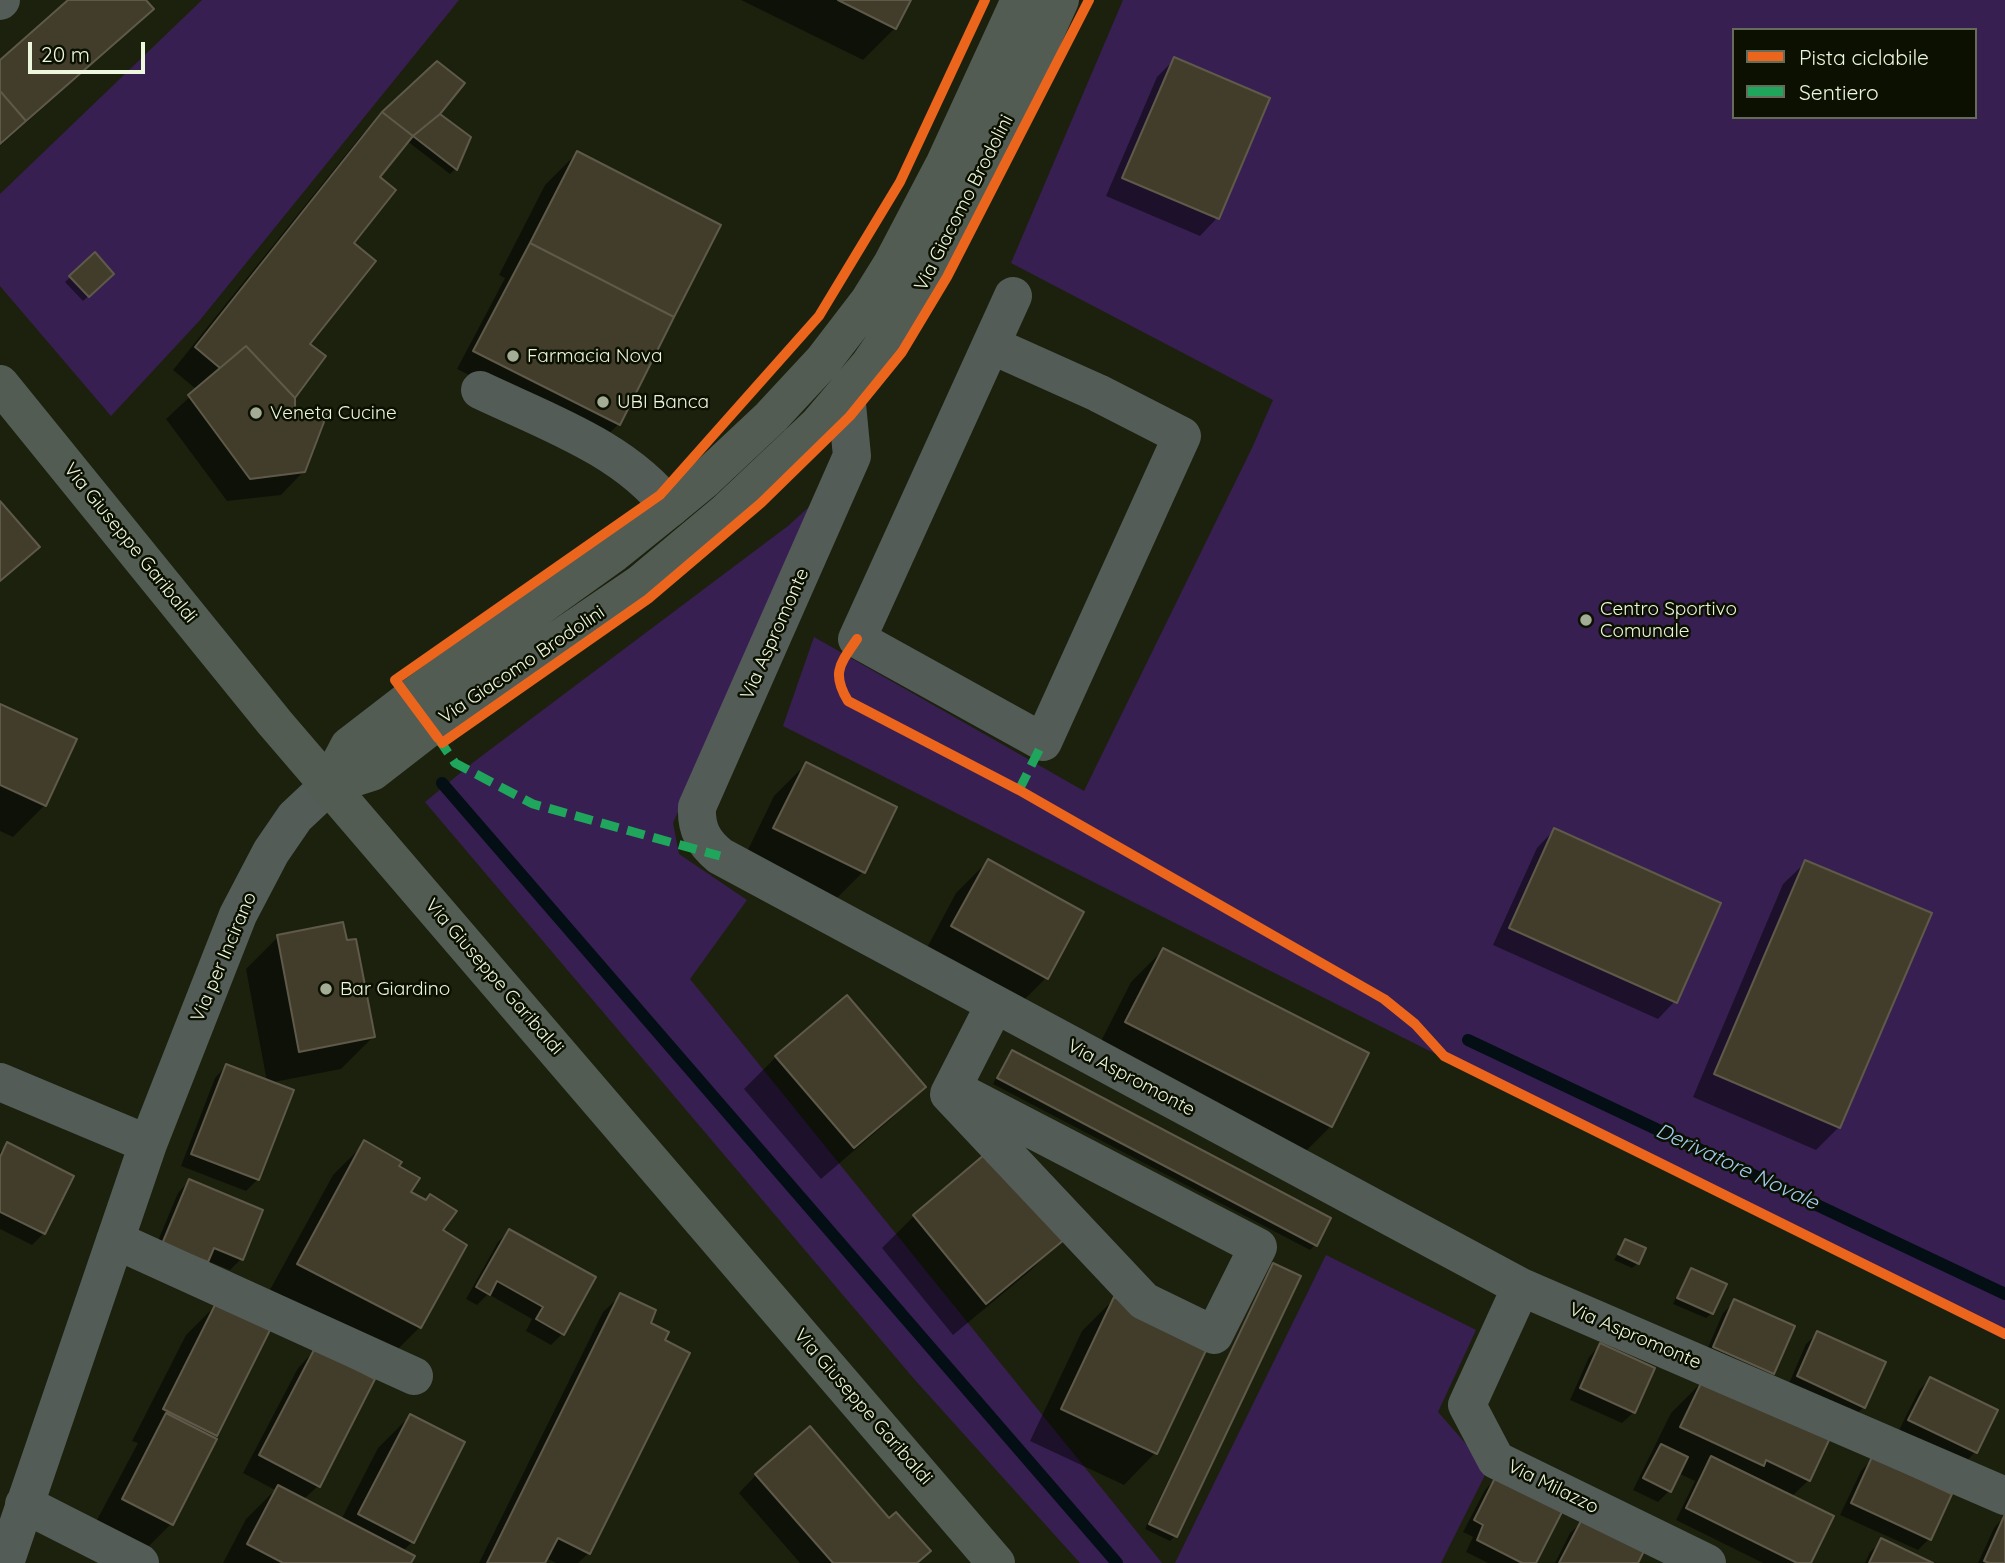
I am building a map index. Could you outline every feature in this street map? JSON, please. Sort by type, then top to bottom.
[{"type":"main road","name":"Via Giacomo Brodolini","points":[[328,786],[349,746],[614,553],[670,509],[800,387],[847,332],[892,264],[945,163],[1020,0]]},
{"type":"main road","name":"Via Giacomo Brodolini","points":[[328,786],[372,772],[430,727],[640,584],[765,476],[846,394],[893,331],[932,269],[1002,130],[1060,0]]},
{"type":"main road","name":"Via Giacomo Brodolini","points":[[846,394],[875,321],[933,224],[945,163]]},
{"type":"main road","name":"Via Giuseppe Garibaldi","points":[[0,384],[266,713],[996,1563]]},
{"type":"street","points":[[991,345],[1098,393],[1182,436],[1043,742],[857,639],[1013,296]]},
{"type":"street","points":[[480,390],[615,456],[660,495],[670,509]]},
{"type":"street","name":"Via Aspromonte","points":[[846,394],[852,456],[697,807],[699,832],[707,845],[720,856],[1521,1287],[2005,1496]]},
{"type":"street","name":"Via per Incirano","points":[[5,1563],[148,1144],[238,915],[271,852],[295,817],[328,786]]},
{"type":"street","points":[[952,1088],[1258,1247],[1214,1335],[1144,1301],[948,1094],[995,1004]]},
{"type":"street","points":[[0,1082],[148,1144]]},
{"type":"street","points":[[115,1240],[414,1376]]},
{"type":"street","name":"Via Milazzo","points":[[1521,1287],[1467,1405],[1496,1460],[1707,1563]]},
{"type":"street","points":[[24,1504],[132,1561]]},
{"type":"shaded area","points":[[202,0],[459,0],[200,320],[111,416],[0,286],[0,194]]},
{"type":"shaded area","name":"Centro Sportivo Comunale","points":[[1123,0],[2005,0],[2005,1340],[783,726],[814,637],[1084,791],[1273,400],[1011,263]]},
{"type":"shaded area","points":[[810,506],[814,511],[673,823],[679,854],[747,900],[690,979],[1162,1563],[1080,1563],[915,1380],[425,802],[475,761],[788,526]]},
{"type":"shaded area","points":[[1326,1255],[1476,1330],[1438,1412],[1488,1469],[1441,1563],[1175,1563]]},
{"type":"building","points":[[68,0],[146,0],[154,9],[26,121],[0,91],[0,60]]},
{"type":"building","points":[[838,0],[911,0],[896,29]]},
{"type":"building","points":[[1174,57],[1270,98],[1219,219],[1122,178]]},
{"type":"building","points":[[437,61],[465,83],[440,114],[413,136],[382,112]]},
{"type":"building","points":[[0,91],[26,121],[0,144]]},
{"type":"building","points":[[382,112],[413,136],[380,177],[396,190],[354,243],[376,261],[310,344],[326,356],[295,398],[246,346],[220,368],[195,347]]},
{"type":"building","points":[[440,114],[471,137],[457,170],[413,136]]},
{"type":"building","points":[[577,151],[721,225],[674,317],[530,243]]},
{"type":"building","points":[[530,243],[674,317],[620,425],[473,351]]},
{"type":"building","points":[[95,252],[114,274],[89,297],[69,276]]},
{"type":"building","name":"Veneta Cucine","points":[[246,346],[295,398],[295,412],[327,414],[305,472],[250,479],[188,395]]},
{"type":"building","points":[[0,501],[40,547],[0,581]]},
{"type":"building","points":[[0,704],[77,739],[46,806],[0,785]]},
{"type":"building","points":[[806,762],[897,807],[865,873],[773,828]]},
{"type":"building","points":[[1554,828],[1721,903],[1677,1003],[1509,928]]},
{"type":"building","points":[[988,859],[1084,912],[1048,979],[951,926]]},
{"type":"building","points":[[1805,860],[1932,913],[1840,1128],[1714,1074]]},
{"type":"building","name":"Bar Giardino","points":[[343,922],[347,940],[356,939],[375,1037],[299,1052],[277,935]]},
{"type":"building","points":[[1163,948],[1369,1053],[1332,1127],[1125,1022]]},
{"type":"building","points":[[847,995],[926,1087],[854,1148],[775,1056]]},
{"type":"building","points":[[1012,1050],[1331,1218],[1317,1246],[997,1078]]},
{"type":"building","points":[[226,1064],[294,1090],[259,1180],[191,1154]]},
{"type":"building","points":[[364,1140],[402,1162],[399,1166],[420,1178],[411,1192],[426,1200],[430,1194],[457,1211],[443,1230],[467,1245],[421,1328],[297,1264]]},
{"type":"building","points":[[7,1142],[74,1176],[45,1234],[0,1212],[0,1157]]},
{"type":"building","points":[[991,1149],[1065,1239],[986,1304],[913,1215]]},
{"type":"building","points":[[189,1179],[263,1210],[243,1260],[214,1248],[208,1262],[162,1244]]},
{"type":"building","points":[[509,1229],[596,1277],[564,1335],[536,1319],[543,1307],[497,1281],[490,1295],[476,1287]]},
{"type":"building","points":[[1625,1239],[1646,1248],[1639,1264],[1618,1254]]},
{"type":"building","points":[[1273,1263],[1301,1276],[1177,1537],[1149,1524]]},
{"type":"building","points":[[1691,1268],[1727,1284],[1713,1314],[1677,1298]]},
{"type":"building","points":[[620,1293],[656,1310],[651,1323],[669,1332],[665,1340],[690,1353],[590,1554],[558,1538],[545,1563],[487,1563]]},
{"type":"building","points":[[1114,1297],[1210,1342],[1157,1454],[1061,1409]]},
{"type":"building","points":[[1734,1299],[1795,1326],[1774,1374],[1713,1347]]},
{"type":"building","points":[[217,1301],[271,1328],[217,1436],[163,1409]]},
{"type":"building","points":[[1817,1331],[1886,1362],[1865,1408],[1797,1376]]},
{"type":"building","points":[[1600,1343],[1655,1368],[1635,1413],[1580,1388]]},
{"type":"building","points":[[315,1348],[375,1379],[320,1487],[259,1455]]},
{"type":"building","points":[[1930,1377],[1998,1410],[1977,1453],[1908,1420]]},
{"type":"building","points":[[1703,1379],[1830,1438],[1810,1481],[1766,1460],[1764,1466],[1680,1427]]},
{"type":"building","points":[[166,1413],[217,1439],[173,1525],[122,1499]]},
{"type":"building","points":[[410,1414],[465,1442],[414,1543],[358,1514]]},
{"type":"building","points":[[810,1426],[889,1518],[896,1512],[931,1551],[917,1563],[833,1563],[755,1474]]},
{"type":"building","points":[[1661,1444],[1688,1457],[1671,1492],[1643,1478]]},
{"type":"building","points":[[1711,1456],[1834,1516],[1811,1563],[1797,1563],[1686,1508]]},
{"type":"building","points":[[1872,1457],[1952,1494],[1931,1540],[1851,1503]]},
{"type":"building","points":[[1496,1476],[1563,1510],[1536,1563],[1522,1563],[1477,1540],[1483,1525],[1474,1520]]},
{"type":"building","points":[[278,1485],[415,1556],[411,1563],[283,1563],[247,1544]]},
{"type":"building","points":[[2005,1514],[2005,1563],[1989,1563],[1984,1561]]},
{"type":"building","points":[[1582,1519],[1644,1551],[1638,1563],[1559,1563]]},
{"type":"building","points":[[1881,1538],[1933,1563],[1869,1563]]},
{"type":"waterway","points":[[442,783],[1117,1563]]},
{"type":"waterway","name":"Derivatore Novale","points":[[1468,1040],[2005,1294]]},
{"type":"marked path","points":[[438,738],[455,763],[533,804],[720,856]]},
{"type":"marked path","points":[[1019,790],[1043,742]]},
{"type":"cycle path","points":[[438,738],[395,680],[660,495],[819,316],[900,182],[985,0]]},
{"type":"cycle path","points":[[442,743],[648,599],[761,503],[850,416],[902,352],[947,277],[1089,0]]},
{"type":"cycle path","points":[[857,639],[840,669],[840,683],[848,701],[1019,790],[1384,999],[1415,1024],[1444,1056],[2005,1334]]},
{"type":"place","name":"Farmacia Nova","points":[[513,356]]},
{"type":"place","name":"UBI Banca","points":[[603,402]]},
{"type":"place","name":"Veneta Cucine","points":[[256,413]]},
{"type":"place","name":"Centro Sportivo Comunale","points":[[1586,620]]},
{"type":"place","name":"Bar Giardino","points":[[326,989]]}]
